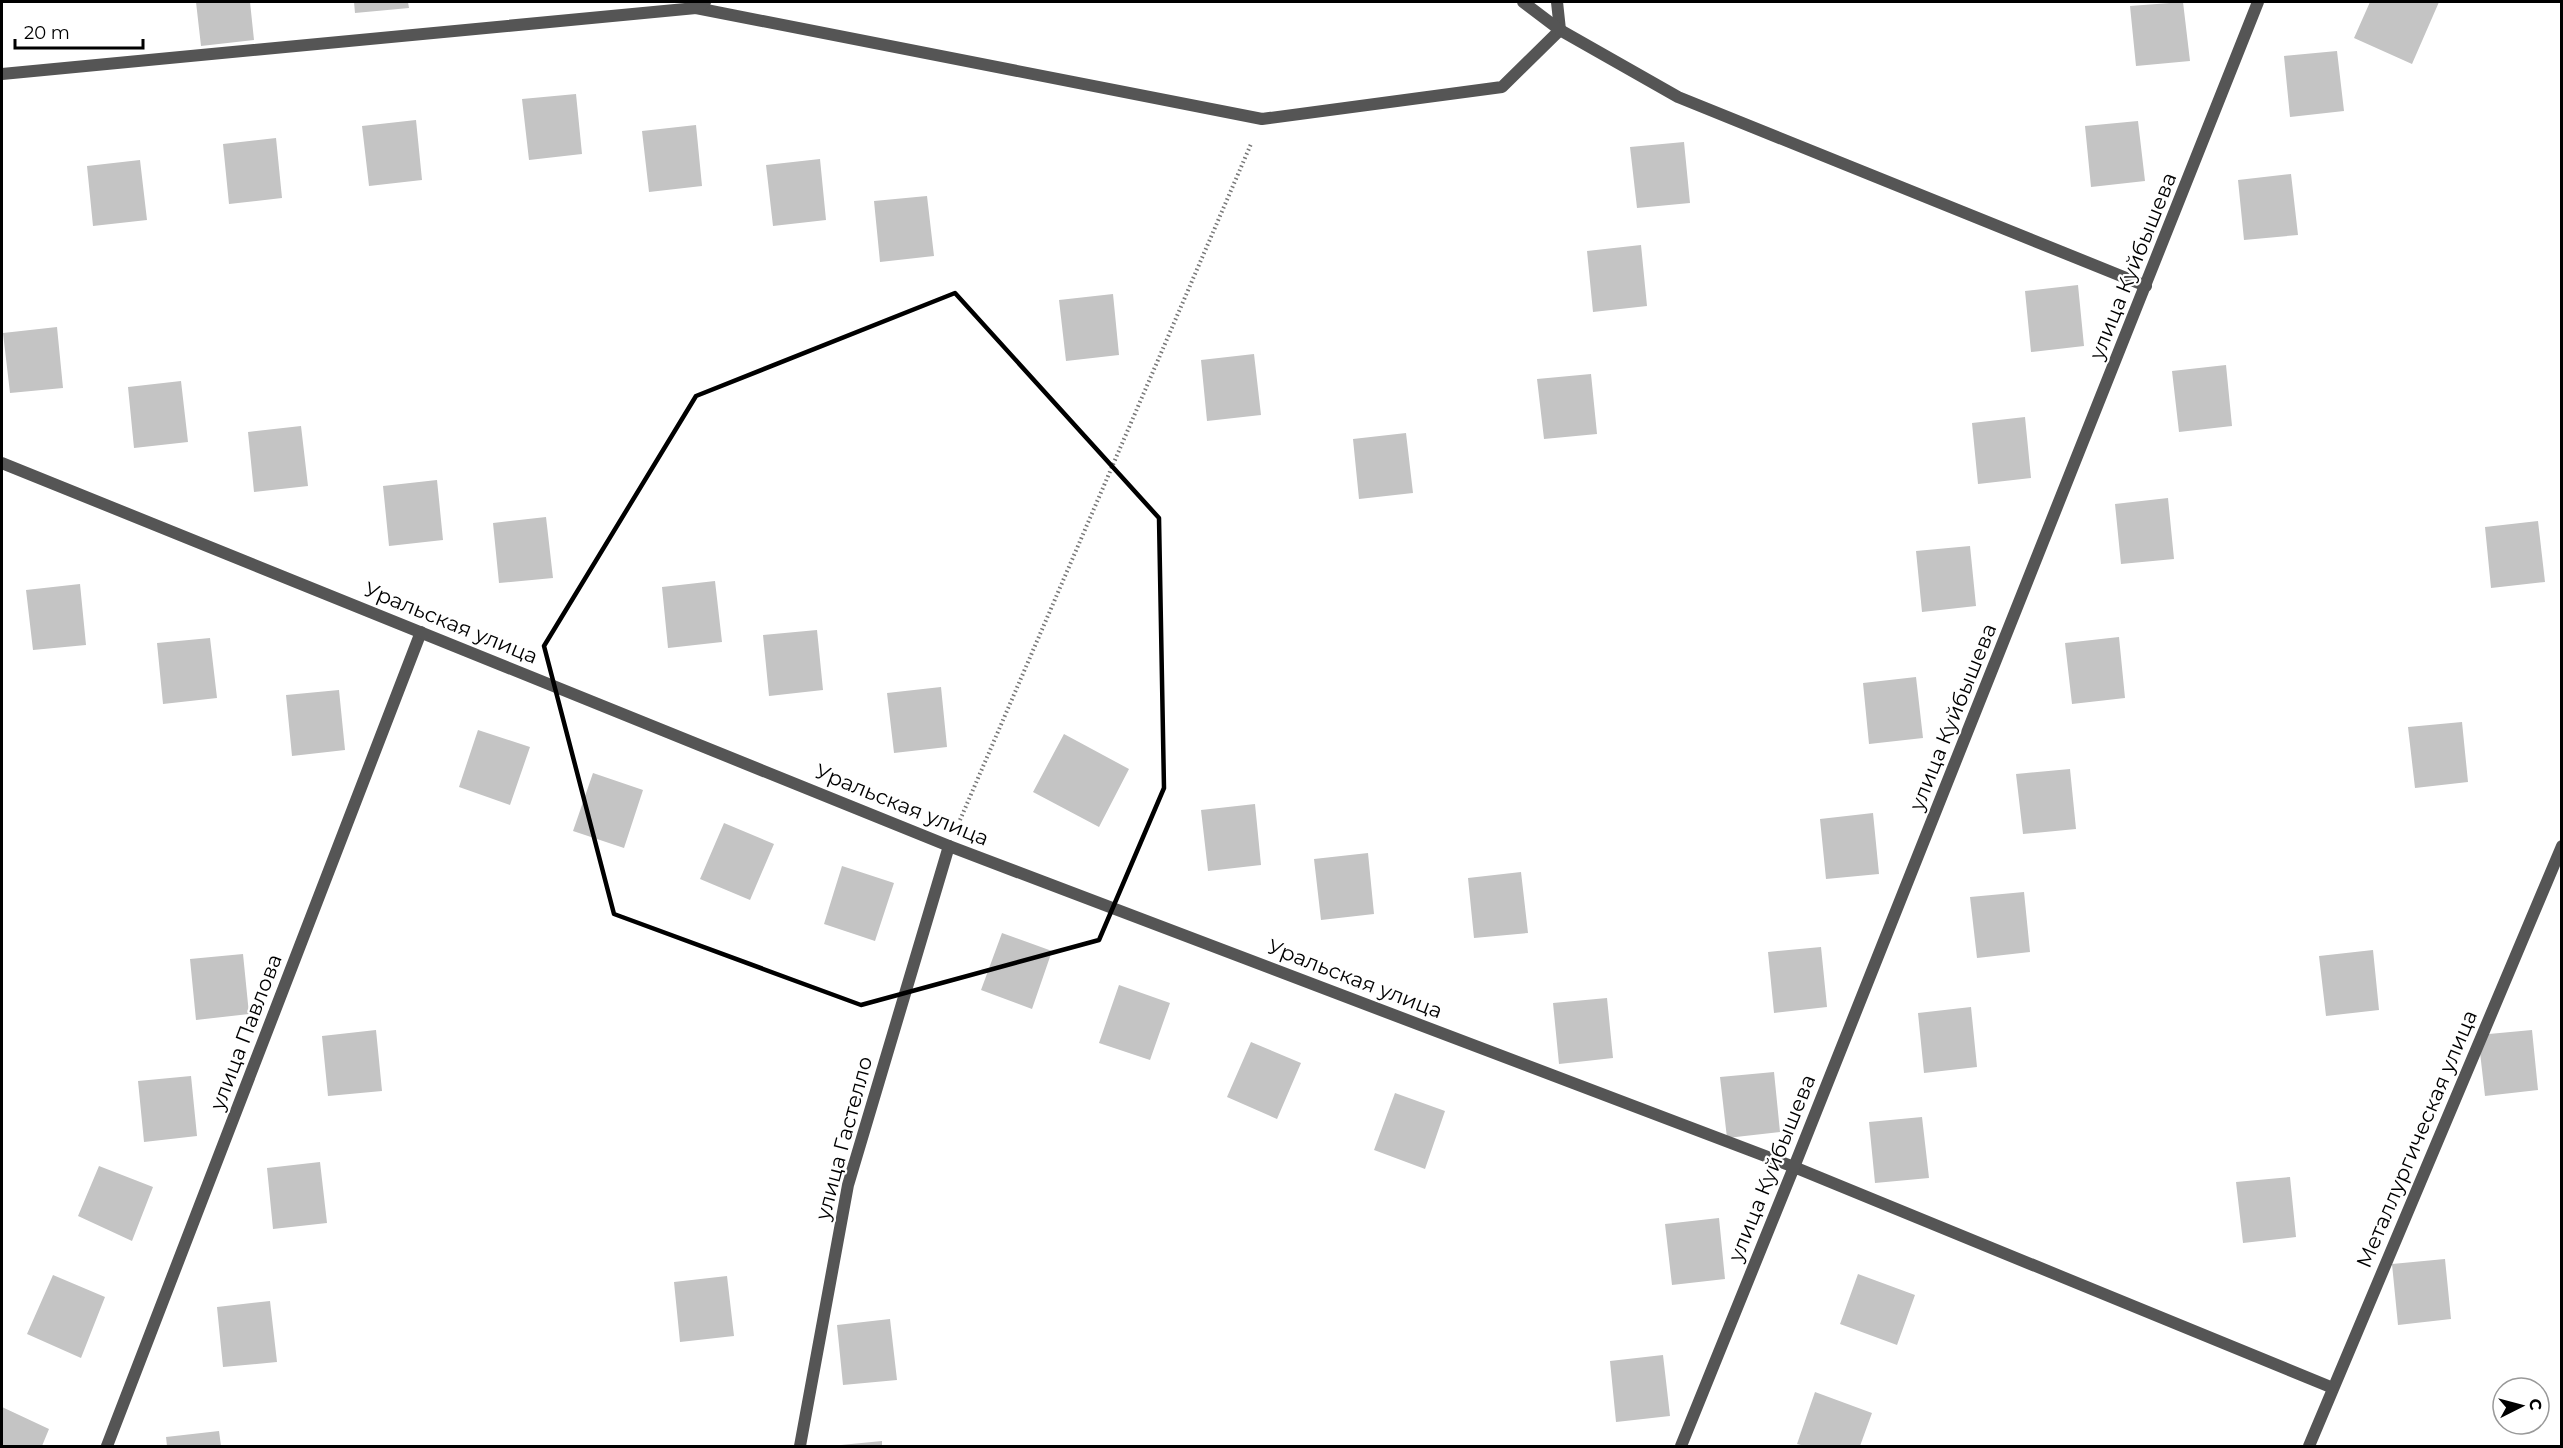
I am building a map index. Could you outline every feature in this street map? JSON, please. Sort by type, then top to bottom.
[{"type":"street","points":[[1523,2],[1560,30],[1678,97],[2146,286]]},
{"type":"street","points":[[1557,2],[1560,30]]},
{"type":"street","name":"улица Куйбышева","points":[[1681,1446],[2258,2]]},
{"type":"street","points":[[2,74],[700,5],[1262,119],[1502,87],[1560,30]]},
{"type":"street","name":"Уральская улица","points":[[2,463],[949,846],[1794,1167],[2333,1388]]},
{"type":"street","name":"улица Павлова","points":[[107,1446],[421,632]]},
{"type":"street","name":"улица Гастелло","points":[[800,1446],[848,1185],[949,846]]},
{"type":"street","name":"Металлургическая улица","points":[[2308,1446],[2562,846]]},
{"type":"path","points":[[949,846],[1262,119]]},
{"type":"highlighted area","points":[[955,293],[1159,518],[1164,788],[1099,940],[861,1005],[614,914],[544,646],[696,396]]},
{"type":"building","points":[[196,2],[250,2],[254,40],[201,46]]},
{"type":"building","points":[[354,2],[408,2],[409,8],[355,13]]},
{"type":"building","points":[[2183,2],[2190,61],[2136,66],[2130,6]]},
{"type":"building","points":[[2370,2],[2439,2],[2412,64],[2354,38]]},
{"type":"building","points":[[2337,51],[2344,111],[2290,117],[2284,56]]},
{"type":"building","points":[[576,94],[582,154],[529,160],[522,99]]},
{"type":"building","points":[[416,120],[422,180],[369,186],[362,126]]},
{"type":"building","points":[[2138,121],[2145,181],[2091,187],[2085,126]]},
{"type":"building","points":[[696,125],[702,186],[649,192],[642,131]]},
{"type":"building","points":[[276,138],[282,198],[229,204],[223,144]]},
{"type":"building","points":[[1684,142],[1690,203],[1637,208],[1630,147]]},
{"type":"building","points":[[820,159],[826,220],[773,226],[766,165]]},
{"type":"building","points":[[140,160],[147,220],[93,226],[87,166]]},
{"type":"building","points":[[2291,174],[2298,235],[2244,240],[2238,180]]},
{"type":"building","points":[[927,196],[934,256],[880,262],[874,201]]},
{"type":"building","points":[[1641,245],[1647,306],[1593,312],[1587,251]]},
{"type":"building","points":[[2078,285],[2084,346],[2031,352],[2025,291]]},
{"type":"building","points":[[1113,294],[1119,355],[1066,361],[1059,300]]},
{"type":"building","points":[[57,327],[63,388],[10,393],[3,333]]},
{"type":"building","points":[[1254,354],[1261,415],[1207,421],[1201,360]]},
{"type":"building","points":[[2226,365],[2232,426],[2179,432],[2172,371]]},
{"type":"building","points":[[1591,374],[1597,434],[1544,439],[1537,379]]},
{"type":"building","points":[[181,381],[188,442],[134,448],[128,387]]},
{"type":"building","points":[[2025,417],[2031,478],[1978,484],[1972,423]]},
{"type":"building","points":[[301,426],[308,486],[254,492],[248,432]]},
{"type":"building","points":[[1406,433],[1413,493],[1359,499],[1353,439]]},
{"type":"building","points":[[437,480],[443,540],[389,546],[383,486]]},
{"type":"building","points":[[2168,498],[2174,559],[2121,564],[2115,504]]},
{"type":"building","points":[[546,517],[553,578],[499,583],[493,523]]},
{"type":"building","points":[[2538,521],[2545,582],[2491,588],[2485,527]]},
{"type":"building","points":[[1970,546],[1976,606],[1922,612],[1916,551]]},
{"type":"building","points":[[715,581],[722,642],[668,648],[662,587]]},
{"type":"building","points":[[80,584],[86,645],[33,650],[26,590]]},
{"type":"building","points":[[817,630],[823,690],[769,696],[763,635]]},
{"type":"building","points":[[2119,637],[2125,698],[2072,704],[2065,643]]},
{"type":"building","points":[[210,638],[217,698],[163,704],[157,643]]},
{"type":"building","points":[[1916,677],[1923,738],[1869,744],[1863,683]]},
{"type":"building","points":[[941,687],[947,747],[894,753],[887,693]]},
{"type":"building","points":[[339,690],[345,750],[292,756],[286,695]]},
{"type":"building","points":[[2462,722],[2468,782],[2415,788],[2408,727]]},
{"type":"building","points":[[478,730],[530,747],[510,805],[459,787]]},
{"type":"building","points":[[1064,734],[1129,769],[1099,827],[1033,792]]},
{"type":"building","points":[[2070,769],[2076,829],[2023,834],[2016,774]]},
{"type":"building","points":[[593,773],[643,790],[624,848],[573,831]]},
{"type":"building","points":[[1255,804],[1261,865],[1208,871],[1201,810]]},
{"type":"building","points":[[1873,813],[1879,874],[1826,879],[1820,819]]},
{"type":"building","points":[[724,823],[774,844],[750,900],[700,879]]},
{"type":"building","points":[[1368,853],[1374,914],[1321,920],[1314,859]]},
{"type":"building","points":[[842,866],[894,883],[875,941],[824,924]]},
{"type":"building","points":[[1521,872],[1528,933],[1474,938],[1468,878]]},
{"type":"building","points":[[2024,892],[2030,952],[1977,958],[1970,897]]},
{"type":"building","points":[[1002,933],[1052,951],[1032,1009],[981,990]]},
{"type":"building","points":[[1821,947],[1827,1007],[1774,1013],[1768,952]]},
{"type":"building","points":[[2373,950],[2379,1010],[2326,1016],[2319,956]]},
{"type":"building","points":[[243,954],[249,1014],[196,1020],[190,959]]},
{"type":"building","points":[[1119,985],[1170,1003],[1150,1060],[1099,1043]]},
{"type":"building","points":[[1607,998],[1613,1058],[1559,1064],[1553,1003]]},
{"type":"building","points":[[1971,1007],[1977,1067],[1924,1073],[1918,1013]]},
{"type":"building","points":[[376,1030],[382,1091],[328,1096],[322,1036]]},
{"type":"building","points":[[2532,1030],[2538,1090],[2485,1096],[2478,1035]]},
{"type":"building","points":[[1251,1042],[1301,1063],[1277,1119],[1227,1097]]},
{"type":"building","points":[[1774,1072],[1780,1132],[1727,1138],[1720,1077]]},
{"type":"building","points":[[191,1076],[197,1136],[144,1142],[138,1081]]},
{"type":"building","points":[[1395,1093],[1445,1111],[1425,1169],[1374,1150]]},
{"type":"building","points":[[1922,1117],[1929,1178],[1875,1183],[1869,1122]]},
{"type":"building","points":[[320,1162],[327,1223],[273,1229],[267,1168]]},
{"type":"building","points":[[99,1166],[153,1187],[132,1241],[78,1216]]},
{"type":"building","points":[[2290,1177],[2296,1237],[2243,1243],[2236,1182]]},
{"type":"building","points":[[1719,1218],[1725,1279],[1672,1285],[1665,1224]]},
{"type":"building","points":[[2445,1259],[2451,1319],[2398,1325],[2392,1264]]},
{"type":"building","points":[[1858,1274],[1915,1295],[1897,1345],[1840,1324]]},
{"type":"building","points":[[53,1275],[105,1297],[81,1358],[27,1334]]},
{"type":"building","points":[[727,1276],[734,1336],[680,1342],[674,1282]]},
{"type":"building","points":[[270,1301],[277,1362],[223,1367],[217,1307]]},
{"type":"building","points":[[890,1319],[897,1380],[843,1385],[837,1325]]},
{"type":"building","points":[[1663,1355],[1670,1416],[1616,1422],[1610,1361]]},
{"type":"building","points":[[1815,1392],[1872,1413],[1860,1446],[1797,1444]]},
{"type":"building","points":[[2,1407],[49,1429],[42,1446],[2,1446]]},
{"type":"building","points":[[219,1431],[221,1446],[167,1446],[166,1437]]},
{"type":"building","points":[[882,1441],[882,1446],[841,1446],[841,1445]]}]
